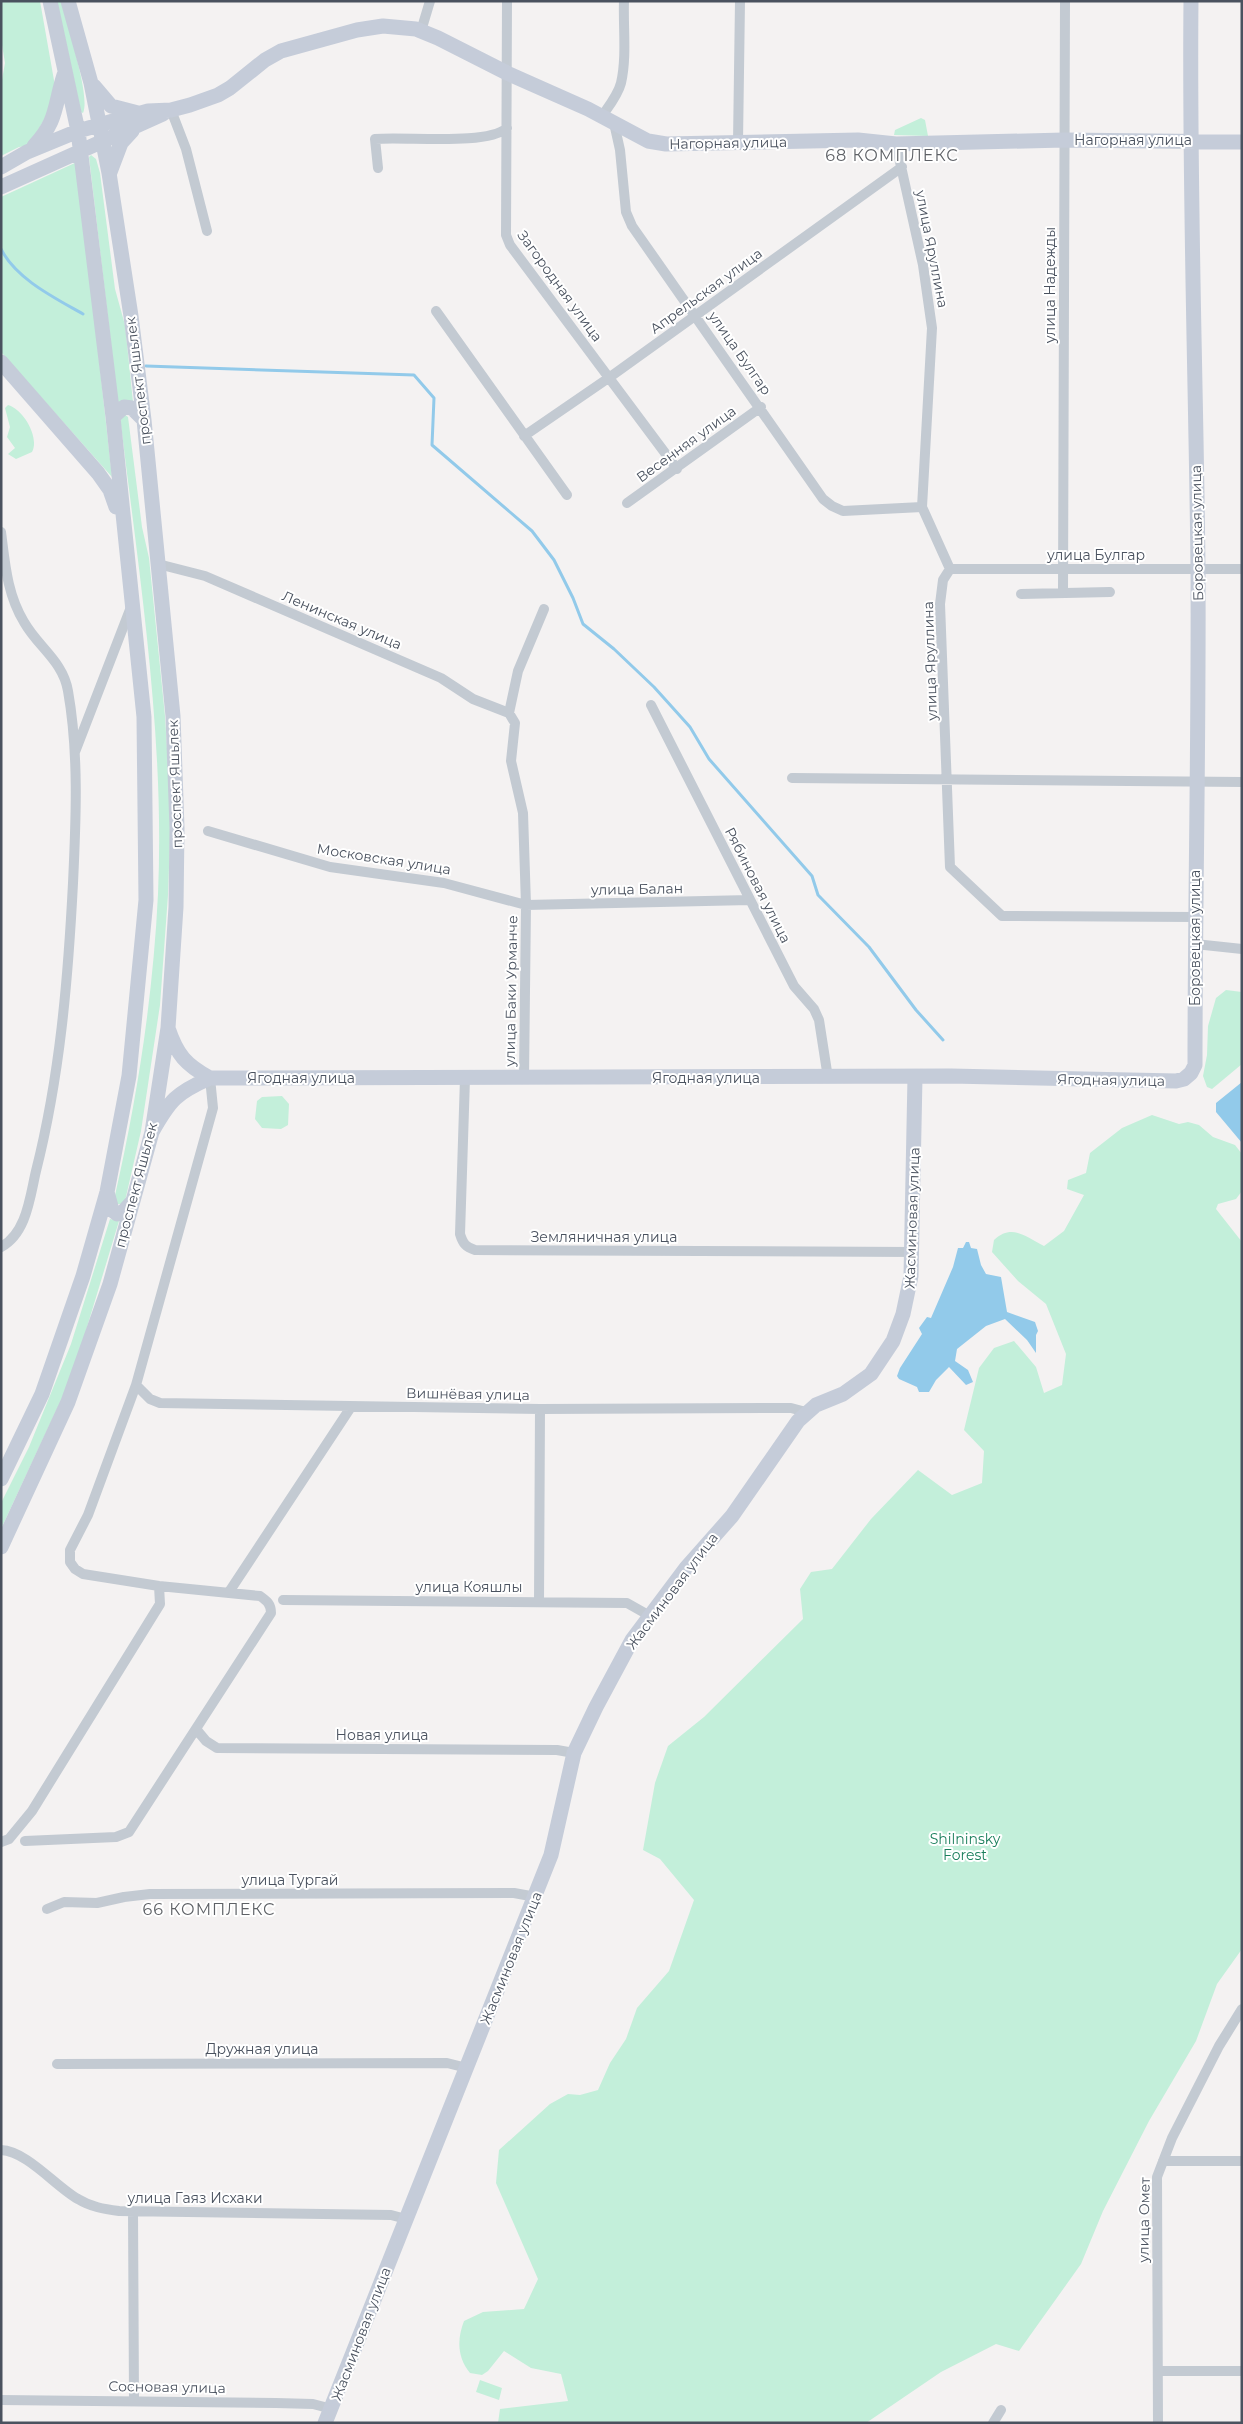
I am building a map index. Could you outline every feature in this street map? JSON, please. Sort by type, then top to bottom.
[{"type":"street","name":"проспект Яшьлек","points":[[1,1479],[42,1394],[83,1276],[107,1192],[129,1076],[146,900],[147,828],[144,717],[133,602],[113,417],[78,131],[50,1]]},
{"type":"street","name":"проспект Яшьлек","points":[[1,1547],[68,1402],[110,1284],[152,1132],[168,1028],[176,907],[177,828],[173,716],[144,420],[131,316],[109,174],[92,83],[68,1]]},
{"type":"street","points":[[421,30],[430,1]]},
{"type":"street","name":"Загородная улица","points":[[507,1],[506,235],[510,245],[677,468]]},
{"type":"street","points":[[608,120],[621,83],[624,1]]},
{"type":"street","points":[[738,142],[740,1]]},
{"type":"street","name":"улица Надежды","points":[[1063,593],[1064,1]]},
{"type":"street","name":"Боровецкая улица","points":[[1191,1],[1189,141],[1198,569],[1194,917],[1195,1065]]},
{"type":"street","name":"Нагорная улица","points":[[141,118],[218,95],[230,88],[265,60],[281,51],[369,27],[402,26],[421,30],[648,141],[666,144],[858,140],[896,144],[1064,140],[1242,142]]},
{"type":"street","points":[[27,152],[46,133],[52,122],[57,109],[59,91],[65,72]]},
{"type":"street","points":[[92,83],[111,106],[141,118]]},
{"type":"street","points":[[171,110],[186,148],[207,231]]},
{"type":"street","points":[[1,167],[27,152],[78,131],[141,118]]},
{"type":"street","points":[[1,187],[80,150],[103,142],[141,118]]},
{"type":"street","points":[[109,174],[121,143],[141,118]]},
{"type":"street","name":"улица Булгар","points":[[608,120],[620,150],[626,212],[632,226],[824,499],[832,506],[843,511],[922,507]]},
{"type":"street","points":[[378,168],[375,139],[397,137],[432,140],[462,138],[495,135],[507,128]]},
{"type":"street","name":"улица Яруллина","points":[[896,144],[926,280],[932,328],[922,507],[950,569],[943,580],[940,604],[950,867],[1002,916],[1194,917]]},
{"type":"street","name":"Апрельская улица","points":[[524,436],[610,377],[902,167]]},
{"type":"street","points":[[436,311],[567,495]]},
{"type":"street","points":[[1,362],[98,473],[110,490],[124,532]]},
{"type":"street","points":[[113,417],[124,406],[132,408],[144,420]]},
{"type":"street","name":"Весенняя улица","points":[[627,503],[761,407]]},
{"type":"street","points":[[1,532],[6,574],[16,609],[25,624],[56,660],[65,678],[68,690],[74,755],[76,826],[69,963],[54,1088],[24,1219],[18,1232],[1,1247]]},
{"type":"street","name":"Ленинская улица","points":[[158,564],[205,576],[441,678],[473,699],[509,713]]},
{"type":"street","name":"улица Булгар","points":[[950,569],[1242,569]]},
{"type":"street","points":[[1021,594],[1110,592]]},
{"type":"street","points":[[74,755],[133,602]]},
{"type":"street","points":[[509,713],[518,671],[544,609]]},
{"type":"street","name":"Рябиновая улица","points":[[651,705],[794,986],[814,1009],[819,1020],[828,1078]]},
{"type":"street","name":"улица Баки Урманче","points":[[509,713],[515,722],[511,760],[523,813],[526,906],[524,1078]]},
{"type":"street","points":[[792,778],[948,781],[1242,782]]},
{"type":"street","name":"Московская улица","points":[[208,832],[330,867],[444,883],[526,906]]},
{"type":"street","name":"улица Балан","points":[[526,906],[750,900]]},
{"type":"street","points":[[1195,944],[1242,949]]},
{"type":"street","points":[[25,1841],[116,1837],[129,1832],[271,1613],[271,1607],[260,1596],[159,1586],[83,1574],[74,1569],[70,1562],[70,1550],[88,1515],[136,1386],[213,1108],[210,1078],[184,1060],[174,1045],[168,1028]]},
{"type":"street","name":"Ягодная улица","points":[[210,1078],[916,1077],[1176,1081],[1184,1079],[1191,1073],[1195,1065]]},
{"type":"street","name":"Жасминовая улица","points":[[328,2416],[536,1897],[554,1847],[574,1753],[596,1707],[629,1647],[650,1616],[686,1568],[732,1516],[806,1412],[854,1388],[871,1374],[893,1341],[907,1301],[913,1252],[916,1077]]},
{"type":"street","points":[[152,1132],[167,1105],[184,1090],[210,1078]]},
{"type":"street","name":"Земляничная улица","points":[[465,1078],[460,1234],[462,1243],[467,1247],[475,1250],[913,1252]]},
{"type":"street","points":[[107,1192],[112,1210],[117,1214],[122,1213],[132,1202]]},
{"type":"street","name":"Вишнёвая улица","points":[[136,1386],[150,1399],[160,1404],[540,1409],[791,1408],[806,1412]]},
{"type":"street","points":[[229,1592],[351,1407]]},
{"type":"street","points":[[539,1602],[540,1409]]},
{"type":"street","points":[[1,1842],[9,1840],[32,1811],[160,1604],[159,1586]]},
{"type":"street","name":"улица Кояшлы","points":[[283,1600],[627,1602],[650,1616]]},
{"type":"street","name":"Новая улица","points":[[196,1729],[206,1741],[217,1748],[557,1750],[574,1753]]},
{"type":"street","name":"улица Тургай","points":[[47,1909],[64,1902],[97,1903],[150,1894],[514,1893],[536,1897]]},
{"type":"street","name":"улица Омет","points":[[1158,2423],[1157,2177],[1172,2138],[1219,2046],[1242,2009]]},
{"type":"street","name":"Дружная улица","points":[[57,2064],[447,2063],[467,2068]]},
{"type":"street","name":"улица Гаяз Исхаки","points":[[1,2150],[21,2156],[78,2199],[100,2209],[391,2214],[406,2219]]},
{"type":"street","points":[[1162,2161],[1242,2161]]},
{"type":"street","points":[[134,2211],[134,2400]]},
{"type":"street","points":[[1158,2371],[1242,2371]]},
{"type":"street","name":"Сосновая улица","points":[[1,2400],[134,2400],[312,2404],[328,2416]]},
{"type":"street","points":[[993,2423],[1001,2410]]},
{"type":"green space","points":[[1,1],[40,1],[55,86],[55,100],[29,146],[19,147],[1,156],[1,85],[5,63],[1,39]]},
{"type":"green space","points":[[57,1],[61,1],[81,76],[85,104],[83,113],[81,112]]},
{"type":"green space","points":[[921,118],[925,120],[928,136],[894,135],[895,130]]},
{"type":"green space","points":[[91,155],[96,159],[100,173],[115,289],[125,325],[133,402],[118,403],[89,157]]},
{"type":"green space","points":[[77,162],[112,477],[1,352],[1,197]]},
{"type":"green space","points":[[8,405],[19,412],[29,424],[34,439],[32,452],[16,459],[8,454],[15,448],[7,437],[10,427],[5,408]]},
{"type":"green space","points":[[124,414],[128,417],[142,527],[149,558],[165,716],[171,813],[168,895],[160,1005],[141,1131],[125,1201],[121,1204],[116,1204],[114,1200],[137,1086],[148,1010],[156,933],[159,835],[154,715],[149,655],[120,417]]},
{"type":"green space","points":[[1226,990],[1242,992],[1242,1064],[1212,1089],[1207,1087],[1203,1076],[1207,1055],[1208,1026],[1216,998]]},
{"type":"green space","points":[[282,1096],[289,1104],[288,1125],[281,1129],[262,1128],[255,1119],[257,1101],[262,1097]]},
{"type":"green space","name":"Shilninsky Forest","points":[[1152,1115],[1179,1124],[1188,1122],[1199,1125],[1213,1137],[1235,1145],[1242,1154],[1242,1191],[1236,1199],[1218,1204],[1216,1209],[1242,1242],[1242,1949],[1217,1984],[1196,2041],[1149,2121],[1103,2211],[1081,2264],[1019,2351],[996,2344],[941,2372],[866,2423],[498,2423],[500,2409],[568,2401],[561,2374],[531,2368],[504,2351],[488,2371],[482,2375],[470,2373],[461,2354],[459,2341],[464,2321],[483,2312],[524,2309],[538,2279],[496,2183],[499,2150],[550,2104],[568,2094],[580,2095],[598,2090],[610,2063],[626,2039],[637,2008],[669,1971],[694,1900],[660,1859],[643,1850],[655,1783],[668,1746],[704,1717],[803,1619],[800,1589],[811,1572],[832,1569],[871,1519],[918,1470],[952,1495],[982,1483],[984,1451],[964,1430],[979,1368],[994,1348],[1014,1341],[1036,1367],[1044,1393],[1062,1385],[1066,1354],[1046,1304],[1018,1281],[992,1252],[994,1240],[1001,1235],[1013,1232],[1019,1233],[1044,1246],[1064,1231],[1084,1195],[1067,1189],[1068,1180],[1086,1173],[1090,1153],[1122,1128]]},
{"type":"green space","points":[[110,1219],[119,1221],[81,1347],[63,1396],[1,1529],[1,1503],[29,1447],[71,1344]]},
{"type":"green space","points":[[480,2380],[502,2388],[499,2400],[476,2392]]},
{"type":"water","points":[[1242,1082],[1242,1143],[1216,1112],[1216,1103]]},
{"type":"water","points":[[966,1242],[969,1242],[971,1248],[977,1249],[981,1265],[986,1274],[1001,1277],[1007,1312],[1035,1322],[1038,1331],[1036,1335],[1036,1353],[1027,1340],[1005,1319],[986,1326],[957,1349],[955,1361],[968,1370],[973,1382],[966,1385],[949,1367],[936,1380],[929,1392],[919,1392],[917,1387],[899,1379],[897,1376],[900,1368],[922,1334],[919,1328],[927,1317],[931,1318],[953,1267],[958,1248],[963,1248]]},
{"type":"waterway","points":[[1,249],[16,270],[26,279],[83,314]]},
{"type":"waterway","points":[[146,366],[414,375],[434,398],[432,445],[532,531],[554,560],[573,598],[583,624],[614,649],[654,687],[690,727],[709,759],[812,876],[818,895],[869,947],[916,1010],[943,1040]]},
{"type":"district","name":"68 КОМПЛЕКС","points":[[892,155]]},
{"type":"district","name":"66 КОМПЛЕКС","points":[[209,1909]]}]
